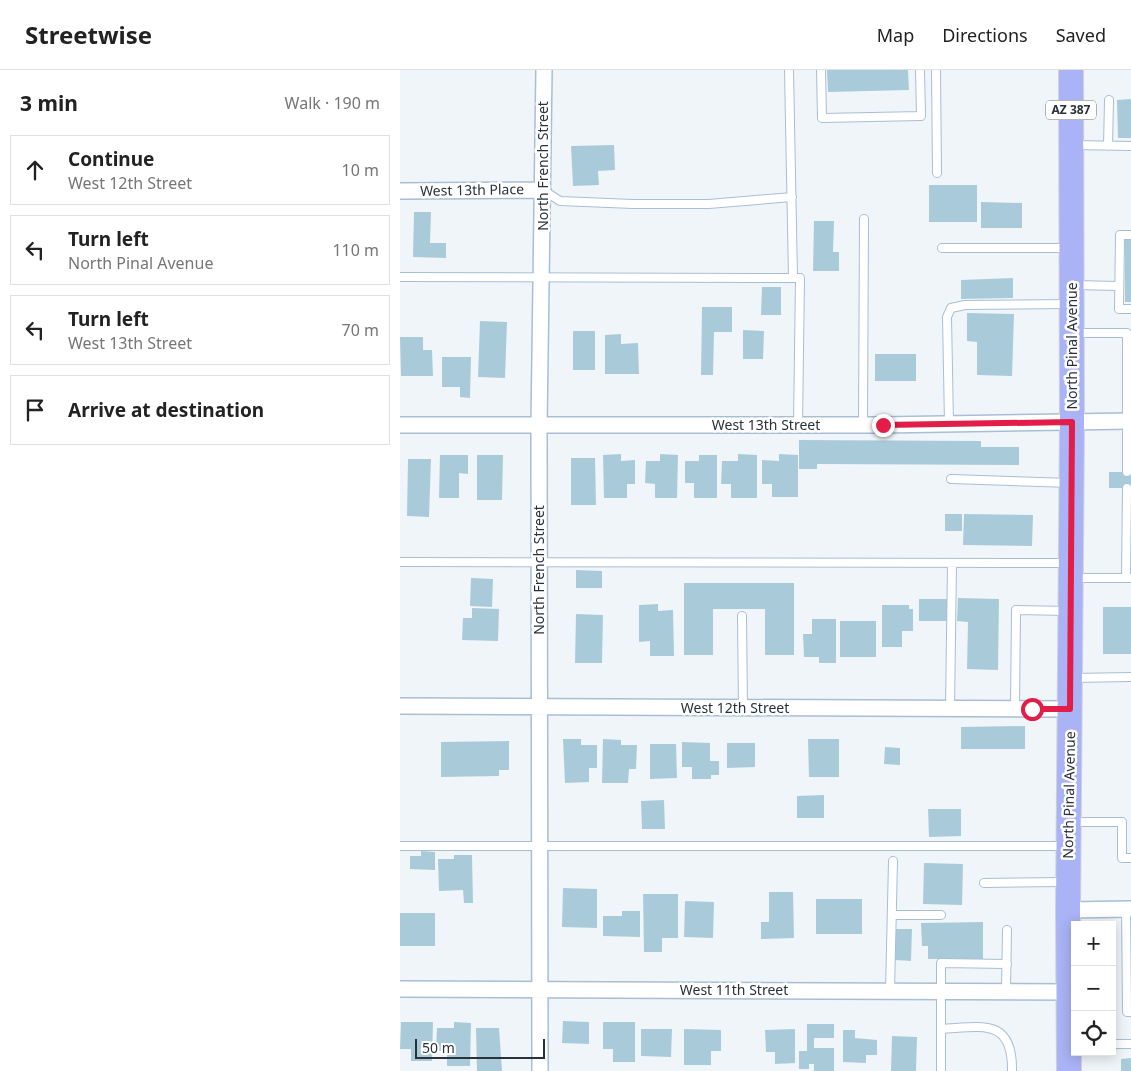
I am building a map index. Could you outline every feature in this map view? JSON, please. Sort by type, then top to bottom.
[{"type":"main road","name":"North Pinal Avenue","points":[[1070,70],[1072,483],[1068,992],[1071,1031]]},
{"type":"main road","name":"North Pinal Avenue","points":[[1069,1071],[1071,1053]]},
{"type":"street","name":"North French Street","points":[[540,1071],[539,426],[544,70]]},
{"type":"street","name":"West 13th Place","points":[[400,191],[543,190]]},
{"type":"street","name":"West 13th Street","points":[[400,425],[863,425],[1129,422]]},
{"type":"street","name":"West 12th Street","points":[[400,706],[1070,709]]},
{"type":"street","points":[[1068,910],[1128,909]]},
{"type":"street","name":"West 11th Street","points":[[400,989],[1068,992]]},
{"type":"lane","points":[[790,70],[793,278]]},
{"type":"lane","points":[[821,70],[822,118],[921,116],[920,70]]},
{"type":"lane","points":[[936,70],[937,173]]},
{"type":"lane","points":[[1108,146],[1109,100]]},
{"type":"lane","points":[[1071,145],[1131,146]]},
{"type":"lane","points":[[543,190],[560,200],[633,204],[708,204],[792,197]]},
{"type":"lane","points":[[863,425],[864,220]]},
{"type":"lane","points":[[1131,235],[1120,235],[1119,286],[1119,309],[1131,309]]},
{"type":"lane","points":[[942,248],[1071,248]]},
{"type":"lane","points":[[400,278],[800,278],[798,425]]},
{"type":"lane","points":[[949,424],[947,317],[951,308],[1072,294],[1119,286]]},
{"type":"lane","points":[[1072,333],[1129,333],[1129,455],[1127,472]]},
{"type":"lane","points":[[952,479],[1072,483]]},
{"type":"lane","points":[[400,562],[952,563],[1071,571],[1129,578],[1128,488]]},
{"type":"lane","points":[[950,708],[952,563]]},
{"type":"lane","points":[[1015,709],[1016,610],[1070,611]]},
{"type":"lane","points":[[742,616],[743,708]]},
{"type":"lane","points":[[1070,678],[1131,677]]},
{"type":"lane","points":[[1069,822],[1122,822],[1122,858],[1131,858]]},
{"type":"lane","points":[[400,846],[1068,846]]},
{"type":"lane","points":[[890,991],[892,861]]},
{"type":"lane","points":[[984,883],[1068,882]]},
{"type":"lane","points":[[1128,909],[1127,1012],[1131,1012]]},
{"type":"lane","points":[[892,916],[941,915]]},
{"type":"lane","points":[[1006,991],[1007,930]]},
{"type":"lane","points":[[940,1071],[941,963],[1006,964]]},
{"type":"lane","points":[[940,1029],[988,1027],[1002,1033],[1008,1041],[1012,1055],[1012,1071]]},
{"type":"lane","points":[[1116,1044],[1131,1044]]},
{"type":"building","points":[[827,70],[908,70],[909,90],[828,92]]},
{"type":"building","points":[[1131,99],[1131,138],[1118,138],[1117,100]]},
{"type":"building","points":[[614,145],[615,170],[598,171],[599,185],[573,186],[571,146]]},
{"type":"building","points":[[929,185],[977,185],[977,222],[929,222]]},
{"type":"building","points":[[981,202],[1022,203],[1022,228],[981,228]]},
{"type":"building","points":[[414,212],[431,212],[430,243],[446,243],[446,258],[413,257]]},
{"type":"building","points":[[814,221],[834,221],[833,252],[839,252],[839,271],[813,271]]},
{"type":"building","points":[[1125,238],[1131,238],[1131,302],[1125,302]]},
{"type":"building","points":[[1013,278],[1013,298],[961,299],[961,280]]},
{"type":"building","points":[[762,287],[781,287],[781,315],[761,315]]},
{"type":"building","points":[[702,307],[732,307],[732,332],[714,332],[713,375],[701,375]]},
{"type":"building","points":[[967,313],[1014,314],[1012,376],[977,375],[977,342],[967,341]]},
{"type":"building","points":[[480,321],[507,322],[505,378],[478,377]]},
{"type":"building","points":[[743,330],[764,331],[763,359],[743,359]]},
{"type":"building","points":[[573,331],[595,331],[595,370],[573,370]]},
{"type":"building","points":[[621,334],[621,344],[638,343],[639,374],[605,374],[605,335]]},
{"type":"building","points":[[400,337],[423,337],[423,350],[432,350],[433,376],[401,376]]},
{"type":"building","points":[[875,354],[916,354],[916,381],[875,381]]},
{"type":"building","points":[[442,357],[471,357],[470,398],[460,397],[460,387],[442,387]]},
{"type":"building","points":[[799,440],[981,441],[981,447],[1019,447],[1019,465],[817,464],[817,469],[799,469]]},
{"type":"building","points":[[621,454],[621,461],[635,460],[635,484],[627,484],[627,498],[604,498],[603,455]]},
{"type":"building","points":[[660,454],[678,455],[677,498],[655,498],[655,484],[645,483],[646,461],[660,461]]},
{"type":"building","points":[[738,454],[757,455],[757,498],[731,498],[731,484],[721,484],[722,461],[738,461]]},
{"type":"building","points":[[779,454],[798,455],[798,497],[772,497],[772,484],[762,484],[762,460],[779,461]]},
{"type":"building","points":[[440,455],[468,455],[468,474],[459,473],[459,498],[439,498]]},
{"type":"building","points":[[477,455],[503,455],[502,500],[477,500]]},
{"type":"building","points":[[699,455],[717,455],[717,498],[694,498],[694,483],[685,483],[685,461],[699,461]]},
{"type":"building","points":[[571,458],[595,458],[596,505],[571,505]]},
{"type":"building","points":[[408,459],[431,459],[429,517],[407,516]]},
{"type":"building","points":[[1109,472],[1131,472],[1131,488],[1109,488]]},
{"type":"building","points":[[945,514],[962,514],[962,531],[945,531]]},
{"type":"building","points":[[964,514],[1033,515],[1032,546],[963,545]]},
{"type":"building","points":[[576,570],[602,571],[602,588],[576,588]]},
{"type":"building","points":[[471,578],[493,579],[492,607],[470,606]]},
{"type":"building","points":[[684,583],[794,583],[794,655],[765,655],[765,609],[713,609],[713,655],[684,655]]},
{"type":"building","points":[[958,598],[999,599],[998,670],[967,669],[968,622],[957,621]]},
{"type":"building","points":[[919,599],[947,599],[947,621],[919,621]]},
{"type":"building","points":[[658,604],[658,611],[673,610],[674,656],[650,656],[650,641],[639,642],[639,605]]},
{"type":"building","points":[[882,605],[909,605],[909,609],[913,609],[913,631],[902,631],[902,647],[882,647]]},
{"type":"building","points":[[1103,607],[1131,607],[1131,654],[1103,654]]},
{"type":"building","points":[[472,608],[499,609],[498,641],[462,640],[463,618],[472,618]]},
{"type":"building","points":[[576,614],[603,615],[602,663],[575,663]]},
{"type":"building","points":[[812,619],[836,619],[836,663],[819,663],[819,657],[804,657],[803,634],[812,634]]},
{"type":"building","points":[[840,621],[876,621],[876,657],[840,657]]},
{"type":"building","points":[[1025,726],[1025,749],[961,749],[961,727]]},
{"type":"building","points":[[563,739],[581,739],[581,745],[597,745],[597,768],[589,768],[589,782],[565,783]]},
{"type":"building","points":[[603,739],[621,740],[621,745],[637,745],[636,769],[629,769],[628,783],[602,783]]},
{"type":"building","points":[[808,739],[839,739],[839,777],[809,777]]},
{"type":"building","points":[[509,741],[509,770],[499,770],[499,776],[441,777],[441,742]]},
{"type":"building","points":[[682,742],[710,743],[710,761],[719,761],[719,775],[711,775],[711,779],[692,779],[692,767],[682,767]]},
{"type":"building","points":[[727,743],[755,743],[755,767],[727,768]]},
{"type":"building","points":[[650,744],[676,744],[677,778],[650,779]]},
{"type":"building","points":[[885,747],[900,748],[900,765],[884,764]]},
{"type":"building","points":[[824,795],[824,818],[797,818],[797,796]]},
{"type":"building","points":[[664,800],[665,829],[642,829],[641,801]]},
{"type":"building","points":[[928,809],[961,809],[961,836],[929,837]]},
{"type":"building","points":[[421,851],[435,852],[435,870],[410,869],[410,856],[421,856]]},
{"type":"building","points":[[454,855],[472,855],[473,903],[464,903],[463,890],[439,891],[438,859],[454,859]]},
{"type":"building","points":[[924,863],[963,864],[962,905],[923,904]]},
{"type":"building","points":[[563,888],[597,889],[597,928],[562,927]]},
{"type":"building","points":[[769,892],[793,892],[794,938],[761,939],[761,922],[769,922]]},
{"type":"building","points":[[643,894],[678,894],[678,938],[662,938],[662,952],[644,952]]},
{"type":"building","points":[[816,899],[862,899],[862,934],[816,934]]},
{"type":"building","points":[[685,901],[714,902],[713,938],[684,937]]},
{"type":"building","points":[[622,911],[640,911],[640,937],[603,936],[603,916],[622,916]]},
{"type":"building","points":[[400,913],[435,913],[435,946],[400,946]]},
{"type":"building","points":[[983,922],[983,959],[928,959],[928,946],[922,946],[921,923]]},
{"type":"building","points":[[896,929],[912,929],[911,961],[895,960]]},
{"type":"building","points":[[563,1021],[589,1022],[589,1044],[562,1043]]},
{"type":"building","points":[[401,1022],[433,1022],[432,1061],[411,1061],[411,1049],[400,1049]]},
{"type":"building","points":[[454,1022],[471,1023],[470,1066],[447,1066],[447,1051],[436,1051],[437,1028],[454,1028]]},
{"type":"building","points":[[603,1022],[635,1022],[635,1062],[613,1062],[613,1049],[603,1049]]},
{"type":"building","points":[[807,1024],[834,1024],[834,1038],[814,1038],[814,1048],[834,1048],[834,1071],[814,1071],[814,1064],[809,1064],[809,1069],[799,1069],[799,1051],[807,1051]]},
{"type":"building","points":[[476,1028],[499,1028],[502,1071],[477,1071]]},
{"type":"building","points":[[641,1029],[672,1029],[671,1057],[641,1056]]},
{"type":"building","points":[[684,1029],[721,1030],[721,1051],[711,1051],[711,1065],[684,1065]]},
{"type":"building","points":[[795,1029],[795,1063],[775,1064],[775,1052],[766,1052],[765,1030]]},
{"type":"building","points":[[843,1030],[855,1030],[855,1038],[877,1040],[877,1055],[866,1055],[866,1063],[843,1062]]},
{"type":"building","points":[[892,1036],[917,1037],[916,1071],[891,1071]]},
{"type":"building","points":[[1131,1058],[1131,1071],[1121,1071],[1121,1059]]},
{"type":"route","points":[[883,425],[1072,422],[1070,709],[1032,709]]}]
